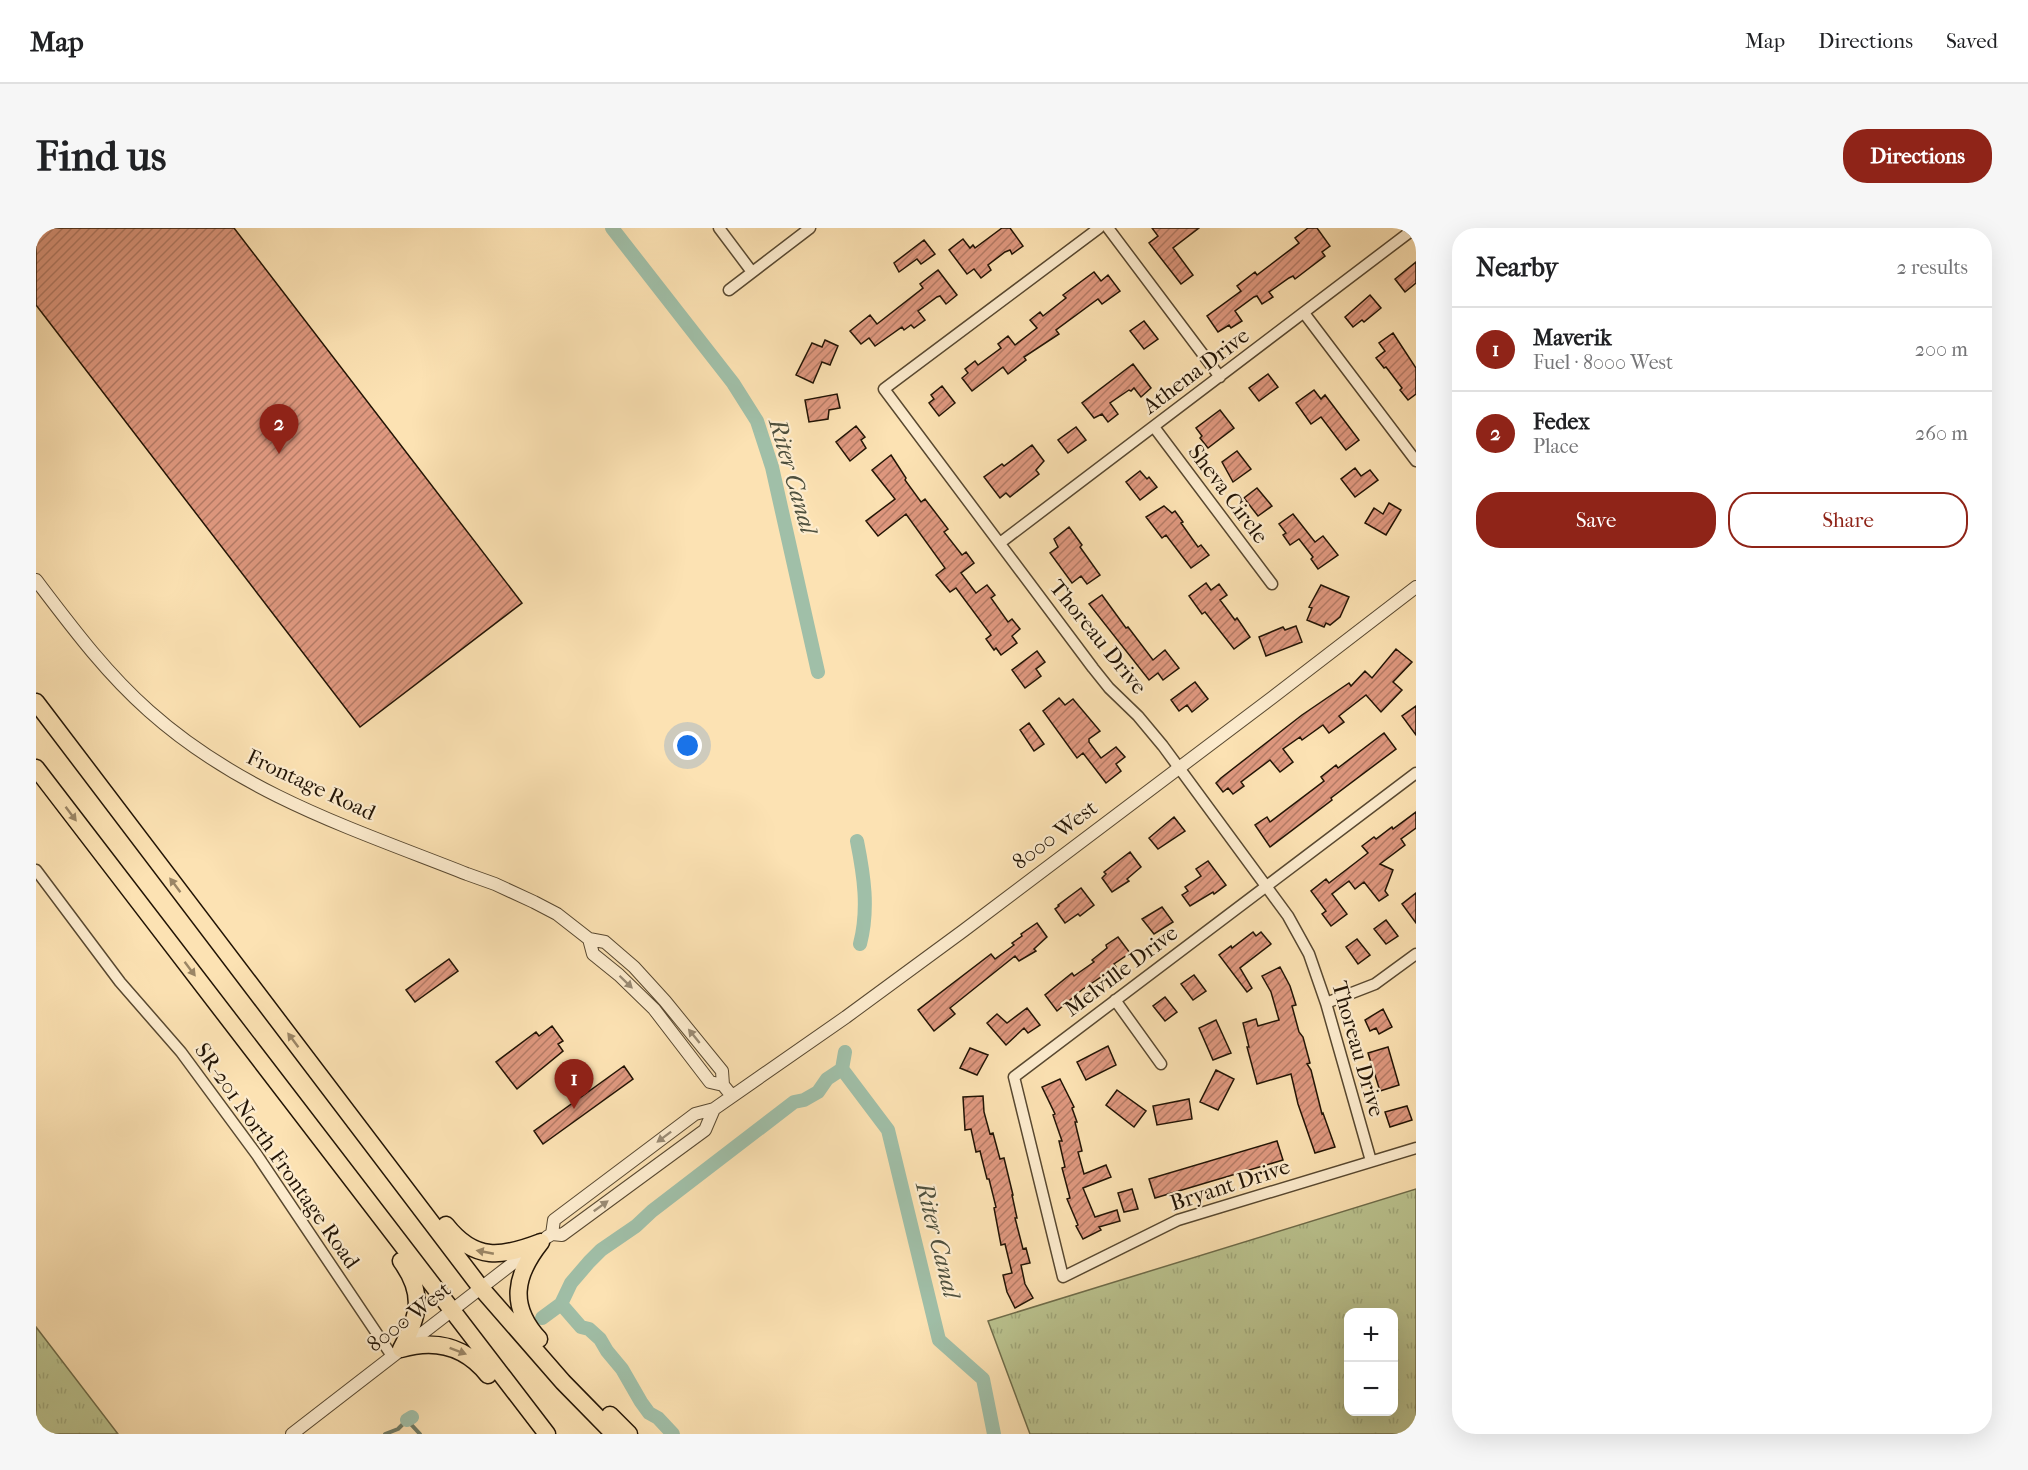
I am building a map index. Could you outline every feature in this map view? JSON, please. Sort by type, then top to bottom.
[{"type":"highway","points":[[36,702],[481,1287],[563,1382],[614,1434]]},
{"type":"highway","points":[[36,768],[547,1434]]},
{"type":"highway","points":[[309,1062],[353,1104],[460,1241],[481,1252],[501,1254],[519,1250],[547,1238]]},
{"type":"highway","points":[[315,1131],[319,1146],[333,1171],[414,1283],[417,1299],[416,1318],[396,1353]]},
{"type":"highway","points":[[547,1238],[526,1263],[519,1283],[518,1300],[522,1317],[531,1331],[562,1365],[629,1434]]},
{"type":"highway","points":[[396,1353],[421,1345],[442,1346],[452,1348],[472,1358],[534,1434]]},
{"type":"street","points":[[719,228],[752,272]]},
{"type":"street","name":"Thoreau Drive","points":[[1099,228],[884,389],[1098,675],[1138,716],[1179,768],[1288,916],[1309,954],[1326,1003],[1371,1161]]},
{"type":"street","points":[[1108,228],[1220,377]]},
{"type":"street","name":"Athena Drive","points":[[1000,543],[1415,228]]},
{"type":"street","points":[[729,290],[805,230]]},
{"type":"street","points":[[1304,313],[1416,461]]},
{"type":"street","name":"Sheva Circle","points":[[1154,427],[1272,584]]},
{"type":"street","name":"Frontage Road","points":[[36,580],[78,636],[119,682],[167,726],[212,760],[267,793],[310,813],[495,884],[557,914],[589,939],[605,942],[634,967],[665,1001],[722,1071],[723,1085],[732,1096]]},
{"type":"street","name":"8000 West","points":[[547,1238],[554,1220],[695,1114],[714,1109],[855,1011],[1416,587]]},
{"type":"street","name":"Melville Drive","points":[[1063,1277],[1014,1077],[1416,773]]},
{"type":"street","name":"SR-201 North Frontage Road","points":[[36,870],[120,982],[181,1052],[257,1155],[396,1353]]},
{"type":"street","points":[[1326,1003],[1375,984],[1416,954]]},
{"type":"street","points":[[1115,1000],[1161,1064]]},
{"type":"street","name":"8000 West","points":[[292,1434],[547,1238],[562,1235],[705,1130],[714,1109]]},
{"type":"street","name":"Bryant Drive","points":[[1063,1277],[1178,1220],[1416,1148]]},
{"type":"green space","points":[[1416,1189],[1416,1434],[1030,1434],[988,1321]]},
{"type":"green space","points":[[36,1327],[118,1434],[36,1434]]},
{"type":"building","points":[[36,228],[234,228],[522,603],[360,727],[36,305]]},
{"type":"building","points":[[1002,228],[1010,228],[1023,246],[1012,254],[1010,250],[1005,252],[988,265],[991,270],[981,278],[974,269],[967,274],[949,250],[963,239],[970,248],[973,245],[975,248]]},
{"type":"building","points":[[1152,228],[1199,228],[1173,248],[1193,275],[1181,284],[1149,243],[1158,236]]},
{"type":"building","points":[[1308,228],[1317,228],[1330,246],[1322,252],[1325,256],[1295,279],[1293,276],[1289,278],[1269,292],[1273,297],[1262,304],[1257,296],[1254,297],[1235,311],[1242,321],[1218,332],[1207,316],[1241,291],[1237,286],[1255,272],[1257,275],[1299,243],[1295,238]]},
{"type":"building","points":[[924,240],[935,254],[921,264],[917,259],[899,272],[894,263]]},
{"type":"building","points":[[1416,262],[1416,283],[1405,292],[1395,279]]},
{"type":"building","points":[[938,270],[957,295],[946,304],[940,296],[937,297],[918,311],[925,320],[914,328],[911,325],[904,330],[902,327],[875,346],[869,338],[861,344],[850,331],[870,315],[877,324],[923,288],[920,284]]},
{"type":"building","points":[[1094,272],[1101,281],[1108,275],[1120,291],[1102,304],[1098,299],[1056,330],[1059,334],[1024,357],[1026,360],[1008,374],[1003,367],[972,391],[962,378],[968,373],[965,369],[975,361],[978,365],[1001,348],[998,344],[1008,336],[1015,345],[1037,328],[1030,320],[1040,312],[1043,316],[1066,298],[1063,295]]},
{"type":"building","points":[[1370,295],[1381,308],[1364,322],[1362,320],[1353,327],[1345,317]]},
{"type":"building","points":[[1144,321],[1158,339],[1144,349],[1130,331]]},
{"type":"building","points":[[1393,333],[1416,368],[1416,394],[1408,400],[1386,367],[1384,368],[1376,358],[1385,351],[1379,343]]},
{"type":"building","points":[[825,340],[838,346],[830,365],[822,362],[813,383],[796,375],[812,343],[822,347]]},
{"type":"building","points":[[1133,364],[1151,388],[1141,397],[1134,388],[1110,403],[1118,414],[1108,422],[1102,414],[1094,418],[1082,403]]},
{"type":"building","points":[[1268,374],[1278,387],[1259,401],[1249,388]]},
{"type":"building","points":[[942,386],[955,403],[939,416],[929,403],[934,399],[931,395]]},
{"type":"building","points":[[1314,390],[1321,399],[1325,395],[1359,440],[1346,450],[1321,417],[1311,424],[1296,403]]},
{"type":"building","points":[[837,394],[840,408],[829,410],[828,419],[809,422],[805,400]]},
{"type":"building","points":[[1220,410],[1234,428],[1208,448],[1196,428]]},
{"type":"building","points":[[856,426],[865,437],[861,440],[866,448],[850,461],[836,442]]},
{"type":"building","points":[[1076,427],[1086,440],[1068,453],[1058,440]]},
{"type":"building","points":[[1032,445],[1044,461],[1036,470],[1039,474],[1010,497],[1006,493],[1000,498],[984,477],[1002,464],[1004,466]]},
{"type":"building","points":[[1237,451],[1251,469],[1233,482],[1222,462]]},
{"type":"building","points":[[891,455],[921,502],[925,499],[948,529],[944,532],[962,555],[966,552],[974,563],[961,573],[976,593],[987,585],[995,595],[991,598],[1008,622],[1012,619],[1020,629],[1012,636],[1017,643],[1001,655],[986,639],[991,635],[956,588],[950,592],[936,575],[945,568],[906,514],[878,536],[866,521],[895,499],[872,470]]},
{"type":"building","points":[[1355,468],[1361,476],[1370,470],[1378,480],[1355,497],[1341,479]]},
{"type":"building","points":[[1140,471],[1157,487],[1140,500],[1126,482]]},
{"type":"building","points":[[1257,488],[1272,506],[1258,516],[1244,498]]},
{"type":"building","points":[[1389,503],[1401,510],[1386,535],[1365,523],[1374,508],[1383,514]]},
{"type":"building","points":[[1164,506],[1172,513],[1175,511],[1198,547],[1201,545],[1209,555],[1191,568],[1166,535],[1162,538],[1146,517]]},
{"type":"building","points":[[1293,514],[1315,542],[1323,536],[1338,555],[1318,569],[1311,559],[1313,557],[1299,539],[1290,545],[1283,535],[1286,533],[1279,524]]},
{"type":"building","points":[[1069,527],[1100,575],[1087,584],[1081,576],[1072,583],[1050,553],[1058,547],[1054,539]]},
{"type":"building","points":[[1206,583],[1211,590],[1219,584],[1227,595],[1220,600],[1235,620],[1237,618],[1250,637],[1234,649],[1205,612],[1202,614],[1189,596]]},
{"type":"building","points":[[1321,585],[1349,597],[1340,617],[1330,625],[1326,623],[1324,627],[1307,620],[1312,608],[1309,607]]},
{"type":"building","points":[[1102,595],[1153,660],[1165,650],[1179,668],[1163,680],[1158,673],[1149,680],[1089,604]]},
{"type":"building","points":[[1296,626],[1302,642],[1266,656],[1259,637],[1283,627],[1285,630]]},
{"type":"building","points":[[1396,649],[1412,662],[1393,682],[1402,690],[1381,712],[1366,695],[1339,716],[1344,722],[1329,733],[1323,725],[1302,740],[1300,737],[1283,749],[1293,762],[1280,772],[1270,760],[1241,782],[1244,786],[1233,794],[1228,788],[1223,792],[1216,783],[1221,778],[1302,715],[1349,683],[1351,686],[1365,671],[1372,678]]},
{"type":"building","points":[[1037,651],[1045,662],[1036,669],[1041,676],[1025,688],[1012,670]]},
{"type":"building","points":[[1195,682],[1208,699],[1192,712],[1187,705],[1179,711],[1171,700]]},
{"type":"building","points":[[1059,698],[1065,705],[1073,699],[1100,731],[1089,739],[1089,742],[1101,758],[1116,747],[1125,757],[1116,764],[1121,771],[1106,783],[1083,753],[1077,758],[1043,711]]},
{"type":"building","points":[[1416,706],[1416,735],[1402,716]]},
{"type":"building","points":[[1029,723],[1044,744],[1034,751],[1020,730]]},
{"type":"building","points":[[1384,733],[1396,749],[1270,847],[1255,825],[1267,817],[1270,822],[1324,781],[1321,777],[1336,765],[1338,768]]},
{"type":"building","points":[[1416,812],[1416,828],[1401,839],[1405,845],[1380,864],[1393,870],[1385,891],[1388,895],[1379,901],[1364,882],[1355,889],[1349,881],[1332,894],[1347,914],[1331,926],[1322,914],[1326,911],[1311,891],[1326,879],[1329,883],[1368,853],[1362,846],[1392,827],[1393,829]]},
{"type":"building","points":[[1174,817],[1185,831],[1158,849],[1149,838]]},
{"type":"building","points":[[1130,852],[1141,867],[1127,879],[1129,881],[1112,892],[1102,878],[1106,874],[1104,872]]},
{"type":"building","points":[[1208,861],[1226,885],[1190,906],[1182,895],[1188,891],[1185,887],[1201,876],[1196,869]]},
{"type":"building","points":[[1081,888],[1094,905],[1080,916],[1078,914],[1065,923],[1055,909]]},
{"type":"building","points":[[1416,893],[1416,923],[1402,904]]},
{"type":"building","points":[[1162,907],[1173,922],[1154,934],[1142,919]]},
{"type":"building","points":[[1386,920],[1398,936],[1386,944],[1374,929]]},
{"type":"building","points":[[1037,923],[1047,937],[1034,949],[1036,951],[1019,961],[1015,956],[950,1008],[955,1014],[934,1031],[918,1010],[991,954],[995,959],[1014,945],[1012,943],[1022,936],[1021,934]]},
{"type":"building","points":[[1253,932],[1256,936],[1261,932],[1271,944],[1240,968],[1252,988],[1247,992],[1219,955]]},
{"type":"building","points":[[1118,937],[1130,953],[1114,964],[1116,967],[1083,989],[1057,1011],[1045,995],[1072,973],[1074,976],[1094,962],[1092,960],[1107,948],[1106,945]]},
{"type":"building","points":[[1357,939],[1370,955],[1358,964],[1346,947]]},
{"type":"building","points":[[449,959],[458,971],[415,1002],[406,990]]},
{"type":"building","points":[[1280,967],[1290,986],[1296,1005],[1292,1006],[1310,1063],[1307,1064],[1311,1070],[1322,1114],[1335,1147],[1315,1153],[1298,1104],[1291,1074],[1257,1084],[1247,1047],[1249,1047],[1243,1023],[1256,1019],[1258,1026],[1279,1020],[1271,992],[1262,976]]},
{"type":"building","points":[[1194,975],[1206,991],[1193,1000],[1181,984]]},
{"type":"building","points":[[1165,997],[1177,1012],[1165,1021],[1153,1006]]},
{"type":"building","points":[[1027,1008],[1040,1025],[1028,1033],[1024,1028],[1006,1045],[987,1023],[997,1014],[1007,1023]]},
{"type":"building","points":[[1383,1009],[1392,1027],[1379,1034],[1376,1028],[1370,1031],[1365,1020]]},
{"type":"building","points":[[1216,1020],[1231,1053],[1213,1060],[1199,1028]]},
{"type":"building","points":[[552,1026],[563,1041],[558,1044],[563,1051],[517,1089],[496,1062],[536,1032],[539,1036]]},
{"type":"building","points":[[1108,1046],[1116,1065],[1086,1080],[1077,1062]]},
{"type":"building","points":[[1388,1047],[1399,1085],[1380,1091],[1368,1053]]},
{"type":"building","points":[[970,1048],[988,1055],[977,1075],[960,1068]]},
{"type":"building","points":[[624,1066],[633,1079],[543,1144],[534,1131]]},
{"type":"building","points":[[1216,1070],[1234,1079],[1218,1110],[1200,1102]]},
{"type":"building","points":[[1060,1079],[1074,1107],[1072,1108],[1082,1151],[1078,1152],[1084,1174],[1106,1165],[1111,1177],[1083,1188],[1095,1217],[1117,1210],[1120,1221],[1099,1227],[1101,1230],[1083,1239],[1067,1199],[1070,1198],[1062,1168],[1065,1167],[1059,1141],[1062,1141],[1053,1115],[1055,1114],[1042,1087]]},
{"type":"building","points":[[1117,1090],[1146,1111],[1134,1127],[1106,1105]]},
{"type":"building","points":[[983,1096],[984,1112],[990,1134],[993,1133],[1000,1159],[1004,1158],[1013,1195],[1017,1218],[1015,1218],[1023,1249],[1026,1248],[1030,1263],[1021,1265],[1025,1284],[1033,1298],[1015,1308],[1007,1292],[1003,1275],[1012,1273],[1005,1244],[1001,1245],[994,1208],[996,1207],[989,1179],[987,1179],[980,1151],[976,1152],[971,1129],[965,1130],[963,1097]]},
{"type":"building","points":[[1189,1099],[1192,1119],[1157,1125],[1153,1106]]},
{"type":"building","points":[[1407,1106],[1412,1120],[1390,1127],[1385,1112]]},
{"type":"building","points":[[1277,1141],[1283,1160],[1155,1198],[1149,1179]]},
{"type":"building","points":[[1132,1189],[1138,1209],[1124,1212],[1118,1193]]},
{"type":"waterway","name":"Riter Canal","points":[[612,228],[733,383],[757,421],[772,467],[818,672]]},
{"type":"waterway","name":"Riter Canal","points":[[857,841],[864,893],[863,931],[860,944]]},
{"type":"waterway","name":"Riter Canal","points":[[845,1052],[842,1069],[888,1130],[939,1340],[983,1379],[994,1434]]},
{"type":"waterway","points":[[542,1318],[561,1304],[571,1283],[601,1250],[636,1226],[652,1211],[794,1102],[804,1100],[818,1092],[827,1079],[842,1069]]},
{"type":"waterway","points":[[561,1304],[581,1327],[589,1329],[600,1339],[649,1413],[658,1418],[673,1434]]},
{"type":"waterway","points":[[407,1420],[412,1417]]},
{"type":"waterway","points":[[385,1434],[398,1429],[407,1420],[420,1434]]},
{"type":"place","name":"Fedex","points":[[279,454]]},
{"type":"place","name":"Maverik","points":[[574,1109]]}]
